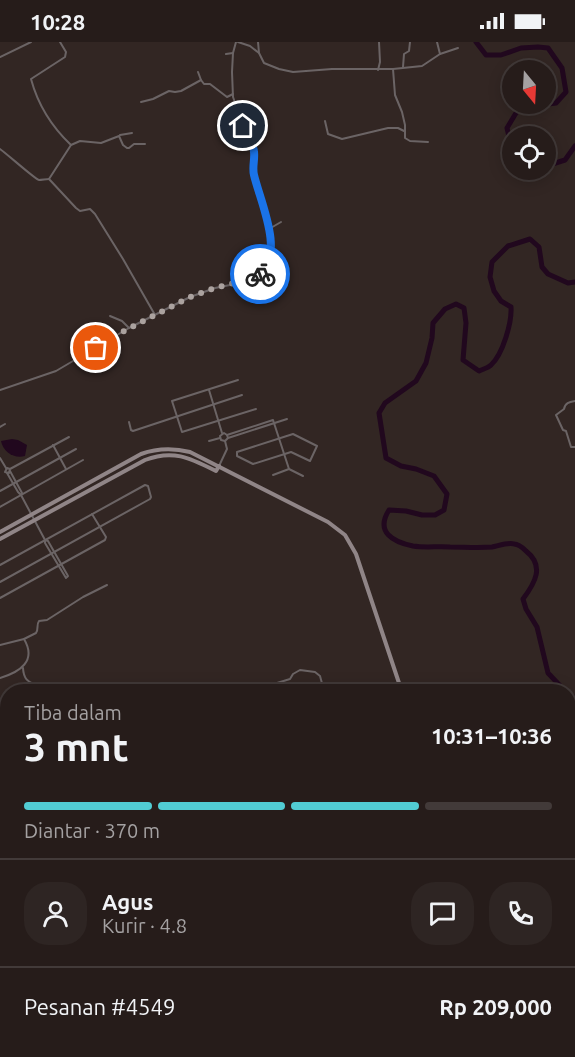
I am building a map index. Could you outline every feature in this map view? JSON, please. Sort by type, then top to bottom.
[{"type":"street","points":[[20,42],[22,47]]},
{"type":"street","points":[[0,57],[31,42]]},
{"type":"street","points":[[60,42],[66,52],[65,57],[31,79],[36,98],[56,130],[71,145]]},
{"type":"street","points":[[0,390],[57,371],[129,328],[197,294],[255,277],[266,269],[270,245],[269,229],[254,175],[254,148],[243,126],[233,94],[233,53],[237,42],[250,46],[259,53]]},
{"type":"street","points":[[258,42],[259,53],[265,64],[290,72],[332,69],[378,70],[422,66],[440,54],[458,48]]},
{"type":"street","points":[[378,70],[379,42]]},
{"type":"street","points":[[403,67],[405,54],[410,51],[410,42]]},
{"type":"street","points":[[437,42],[440,54]]},
{"type":"street","points":[[226,54],[233,53]]},
{"type":"street","points":[[393,69],[395,95],[402,112],[405,138],[428,141]]},
{"type":"street","points":[[198,72],[204,84],[210,84],[227,97],[233,94]]},
{"type":"street","points":[[141,102],[169,91],[181,91],[201,80]]},
{"type":"street","points":[[325,121],[327,133],[342,139],[385,129],[396,128],[404,131]]},
{"type":"street","points":[[228,129],[243,126]]},
{"type":"street","points":[[0,149],[35,179],[40,180],[49,178],[71,145],[80,141],[101,143],[119,135],[132,133]]},
{"type":"street","points":[[119,135],[127,148],[134,144],[145,144]]},
{"type":"street","points":[[49,178],[76,208],[80,211],[90,209],[95,213],[155,315]]},
{"type":"street","points":[[269,229],[281,222]]},
{"type":"street","points":[[268,262],[286,264],[288,270]]},
{"type":"street","points":[[110,316],[122,321],[129,328]]},
{"type":"street","points":[[238,380],[172,401],[183,432],[256,409]]},
{"type":"street","points":[[0,539],[153,457],[180,456],[216,471],[227,449],[227,438],[222,433],[208,390]]},
{"type":"street","points":[[129,422],[133,431],[242,395]]},
{"type":"street","points":[[575,401],[568,403],[556,415],[563,430],[566,431],[571,447],[575,447]]},
{"type":"street","points":[[209,441],[220,438],[223,441],[287,419]]},
{"type":"street","points":[[274,423],[289,469],[303,476]]},
{"type":"street","points":[[0,427],[5,424]]},
{"type":"street","points":[[220,438],[222,433]]},
{"type":"street","points":[[293,434],[317,446],[310,461],[291,452],[253,464],[236,454],[279,439],[293,434]]},
{"type":"street","points":[[0,474],[69,436]]},
{"type":"street","points":[[53,445],[67,470]]},
{"type":"street","points":[[0,532],[134,458],[151,451],[171,448],[190,452],[321,518],[345,535],[356,554],[399,684]]},
{"type":"street","points":[[0,491],[76,449]]},
{"type":"street","points":[[1,458],[22,493],[45,540],[48,541],[68,576],[64,579]]},
{"type":"street","points":[[0,507],[83,460]]},
{"type":"street","points":[[273,475],[289,469]]},
{"type":"street","points":[[0,566],[146,485],[152,496],[0,582]]},
{"type":"street","points":[[0,598],[105,540],[106,537],[92,514]]},
{"type":"street","points":[[0,645],[24,639],[36,633],[39,621],[47,620],[107,585]]},
{"type":"street","points":[[0,678],[23,668],[28,656],[24,639]]},
{"type":"street","points":[[23,668],[26,679],[34,684]]},
{"type":"street","points":[[277,684],[290,679],[293,674],[301,670],[315,672],[320,676],[322,684]]},
{"type":"street","points":[[293,684],[303,684]]},
{"type":"shaded area","points":[[12,439],[27,445],[25,456],[13,455],[4,448],[1,441]]},
{"type":"waterway","points":[[476,42],[486,55],[501,55],[521,48],[548,48],[562,68],[566,92],[556,103],[519,108],[508,126]]},
{"type":"waterway","points":[[556,163],[565,160],[575,146]]},
{"type":"waterway","points":[[558,684],[548,673],[537,627],[523,599],[534,581],[537,569],[532,557],[525,550],[512,544],[492,547],[418,547],[399,542],[388,535],[384,524],[389,510],[435,515],[444,510],[447,494],[434,476],[401,466],[386,458],[379,413],[385,403],[416,381],[426,363],[433,323],[445,309],[456,304],[464,308],[466,323],[463,360],[479,371],[490,366],[495,360],[506,338],[511,307],[501,301],[494,291],[490,277],[492,262],[508,246],[530,239],[539,247],[542,267],[548,274],[568,283],[575,282]]},
{"type":"way so far","points":[[96,348],[190,297],[260,274]]},
{"type":"route","points":[[243,126],[254,148],[254,175],[269,229],[268,262],[266,269],[260,274]]}]
